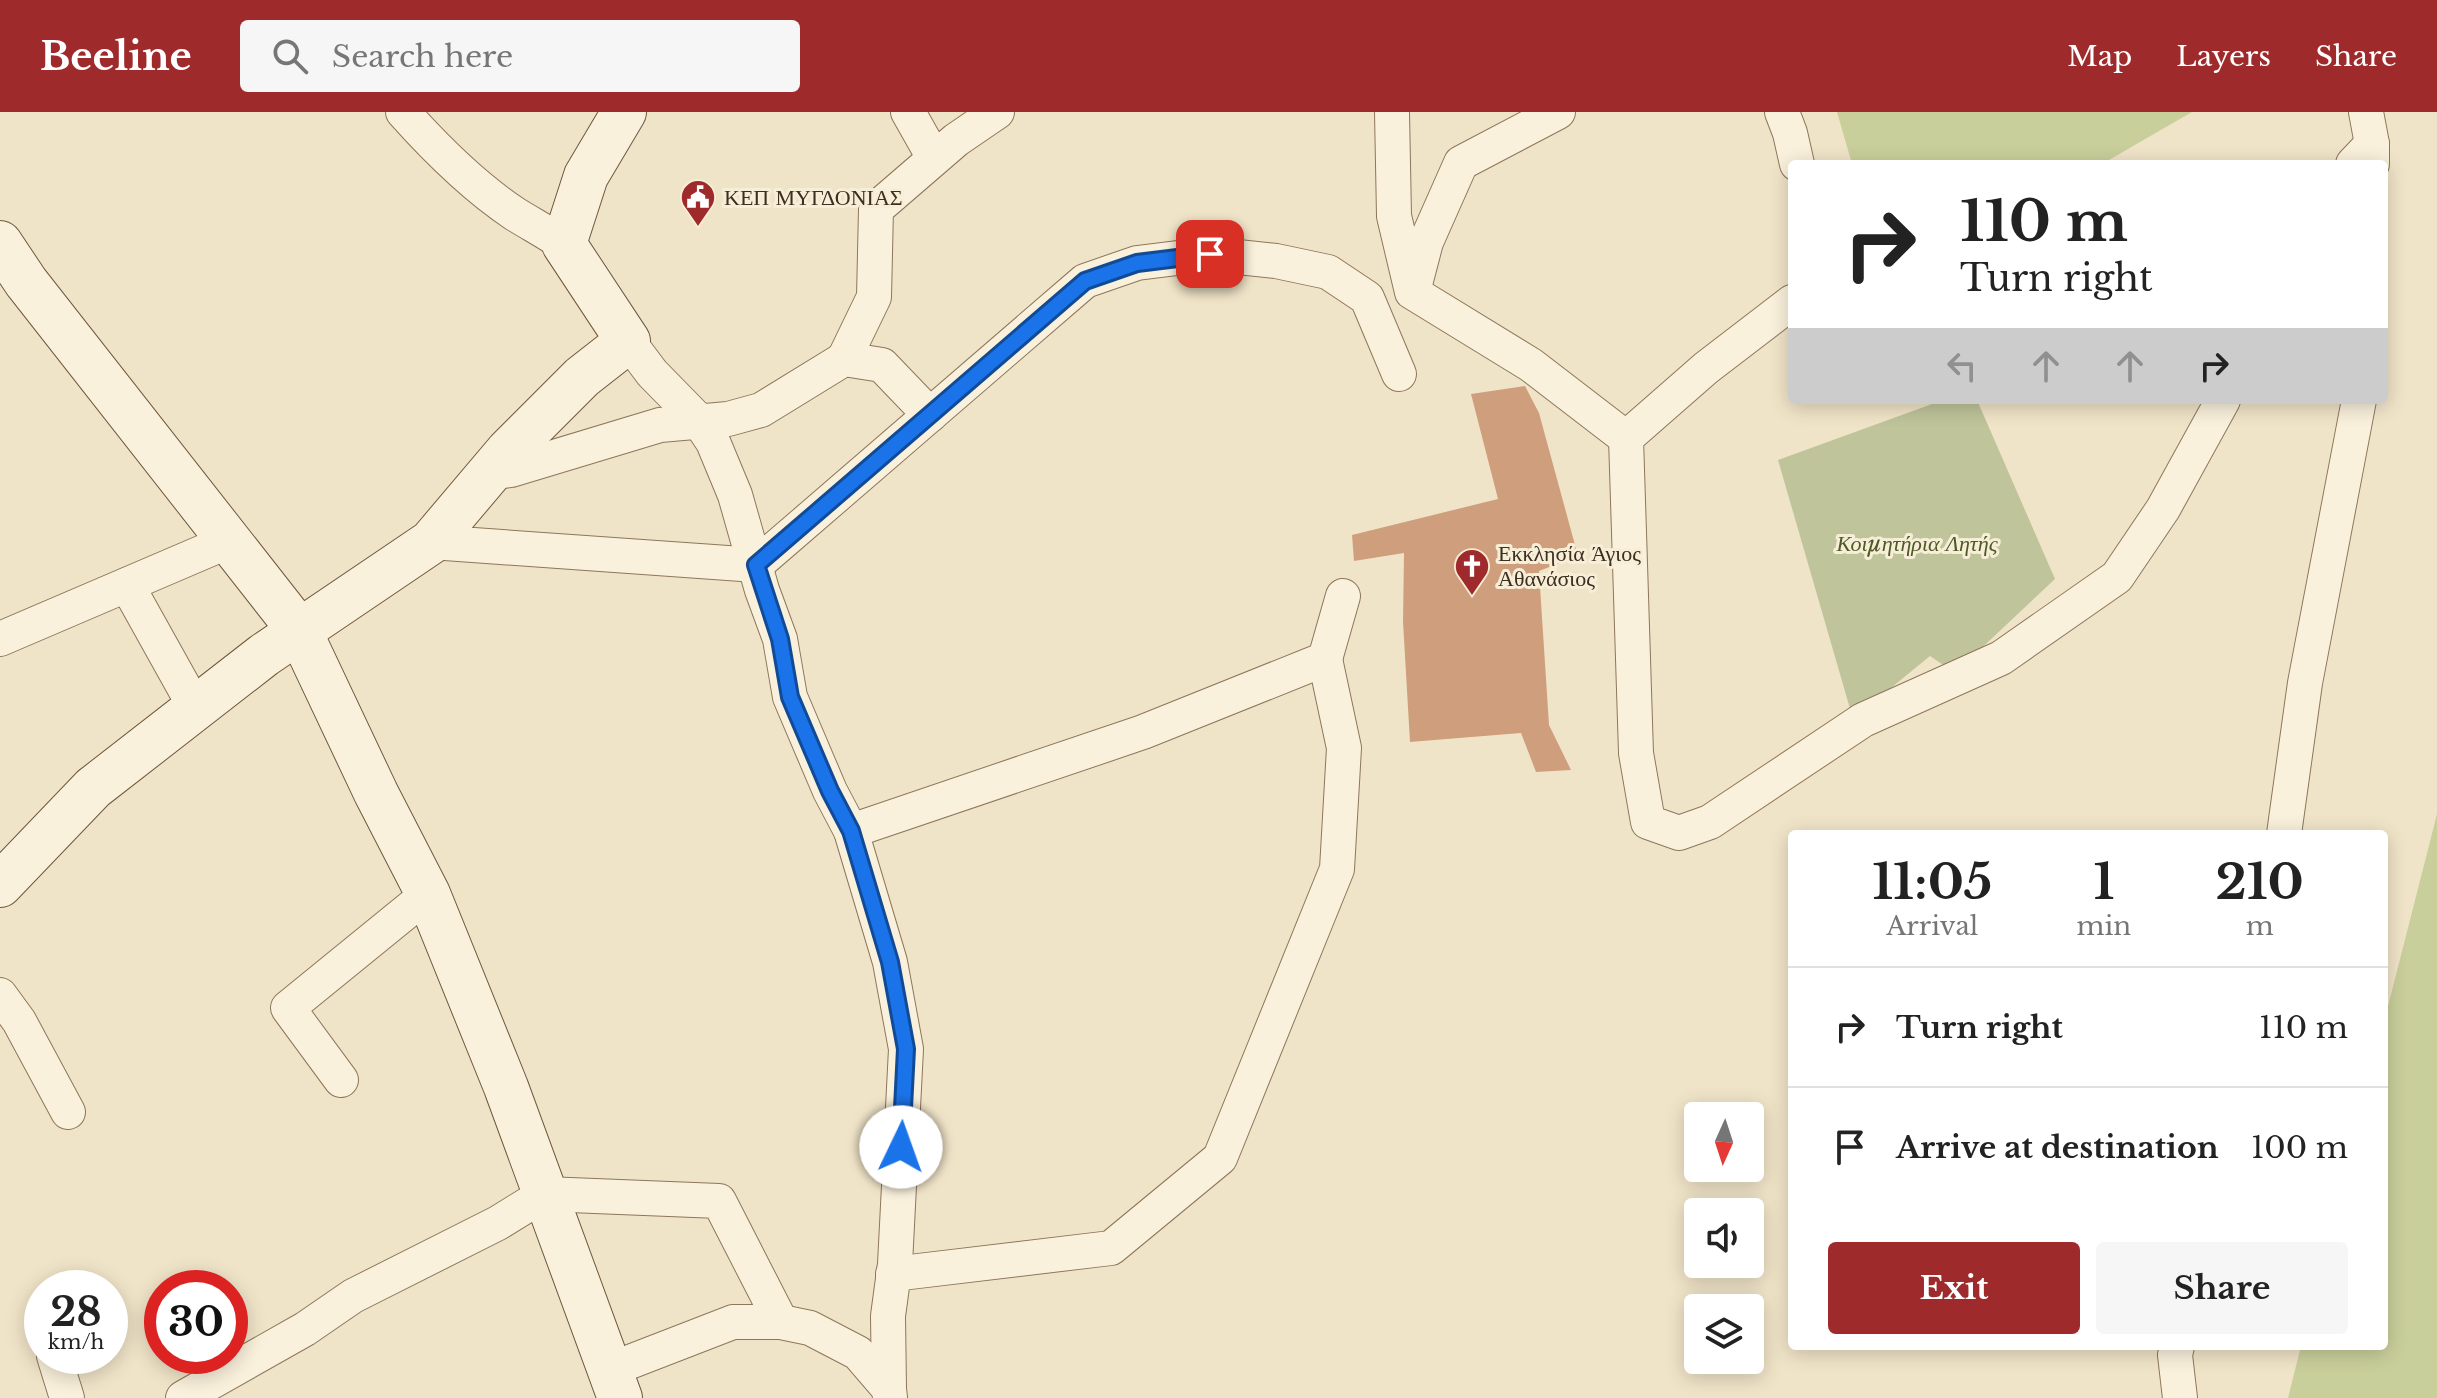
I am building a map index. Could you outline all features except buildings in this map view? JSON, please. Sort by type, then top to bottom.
[{"type":"street","points":[[403,112],[433,147],[481,187],[514,213],[564,244],[652,373],[699,421],[713,442],[735,495],[780,639],[790,697],[830,791],[851,831],[890,962],[906,1049],[888,1316],[890,1394]]},
{"type":"street","points":[[564,244],[586,176],[624,112]]},
{"type":"street","points":[[908,112],[934,158]]},
{"type":"street","points":[[487,473],[511,470],[660,425],[728,419],[761,410],[844,359],[874,297],[876,209],[956,140],[997,112]]},
{"type":"street","points":[[1392,112],[1394,216],[1412,292],[1531,365],[1626,438]]},
{"type":"street","points":[[1412,292],[1426,242],[1461,163],[1558,112]]},
{"type":"street","points":[[1782,112],[1796,160]]},
{"type":"street","points":[[0,243],[26,282],[299,630],[428,894],[506,1087],[615,1384],[733,1322],[781,1322],[810,1328],[858,1353],[890,1394]]},
{"type":"street","points":[[431,542],[756,565],[1085,281],[1137,263],[1210,254],[1276,261],[1328,272],[1367,298],[1399,374]]},
{"type":"street","points":[[1626,438],[1706,368],[1788,305]]},
{"type":"street","points":[[0,885],[93,788],[299,630],[431,542],[487,473],[582,377],[628,341]]},
{"type":"street","points":[[844,359],[882,365],[930,415]]},
{"type":"street","points":[[1626,438],[1636,753],[1648,822],[1679,833],[1710,822],[1863,720],[2001,658],[2117,577],[2163,509],[2221,404]]},
{"type":"street","points":[[2285,830],[2305,683],[2358,404]]},
{"type":"street","points":[[0,639],[229,541]]},
{"type":"street","points":[[127,585],[195,707]]},
{"type":"street","points":[[893,1274],[1111,1248],[1220,1158],[1337,869],[1344,748],[1325,659],[1343,596]]},
{"type":"street","points":[[851,831],[1143,732],[1325,659]]},
{"type":"street","points":[[341,1080],[288,1008],[428,894]]},
{"type":"street","points":[[0,995],[19,1021],[68,1112]]},
{"type":"street","points":[[183,1398],[305,1329],[353,1296],[498,1223],[545,1194],[719,1201],[781,1322]]},
{"type":"street","points":[[2176,1350],[2180,1398]]},
{"type":"street","points":[[60,1374],[67,1398]]},
{"type":"green space","points":[[1837,112],[2192,112],[2109,160],[1851,160]]},
{"type":"green space","name":"Κοιμητήρια Λητής","points":[[1932,404],[1979,404],[2055,579],[1955,673],[1930,656],[1853,719],[1778,460]]},
{"type":"green space","points":[[2437,814],[2437,1398],[2288,1398],[2300,1350],[2388,1350],[2388,1006]]},
{"type":"place","name":"ΚΕΠ ΜΥΓΔΟΝΙΑΣ","points":[[698,228]]},
{"type":"place","name":"Εκκλησία Άγιος Αθανάσιος","points":[[1472,597]]},
{"type":"route","points":[[901,1147],[906,1049],[890,962],[851,831],[830,791],[790,697],[780,639],[756,565],[1085,281],[1137,263],[1210,254]]}]
